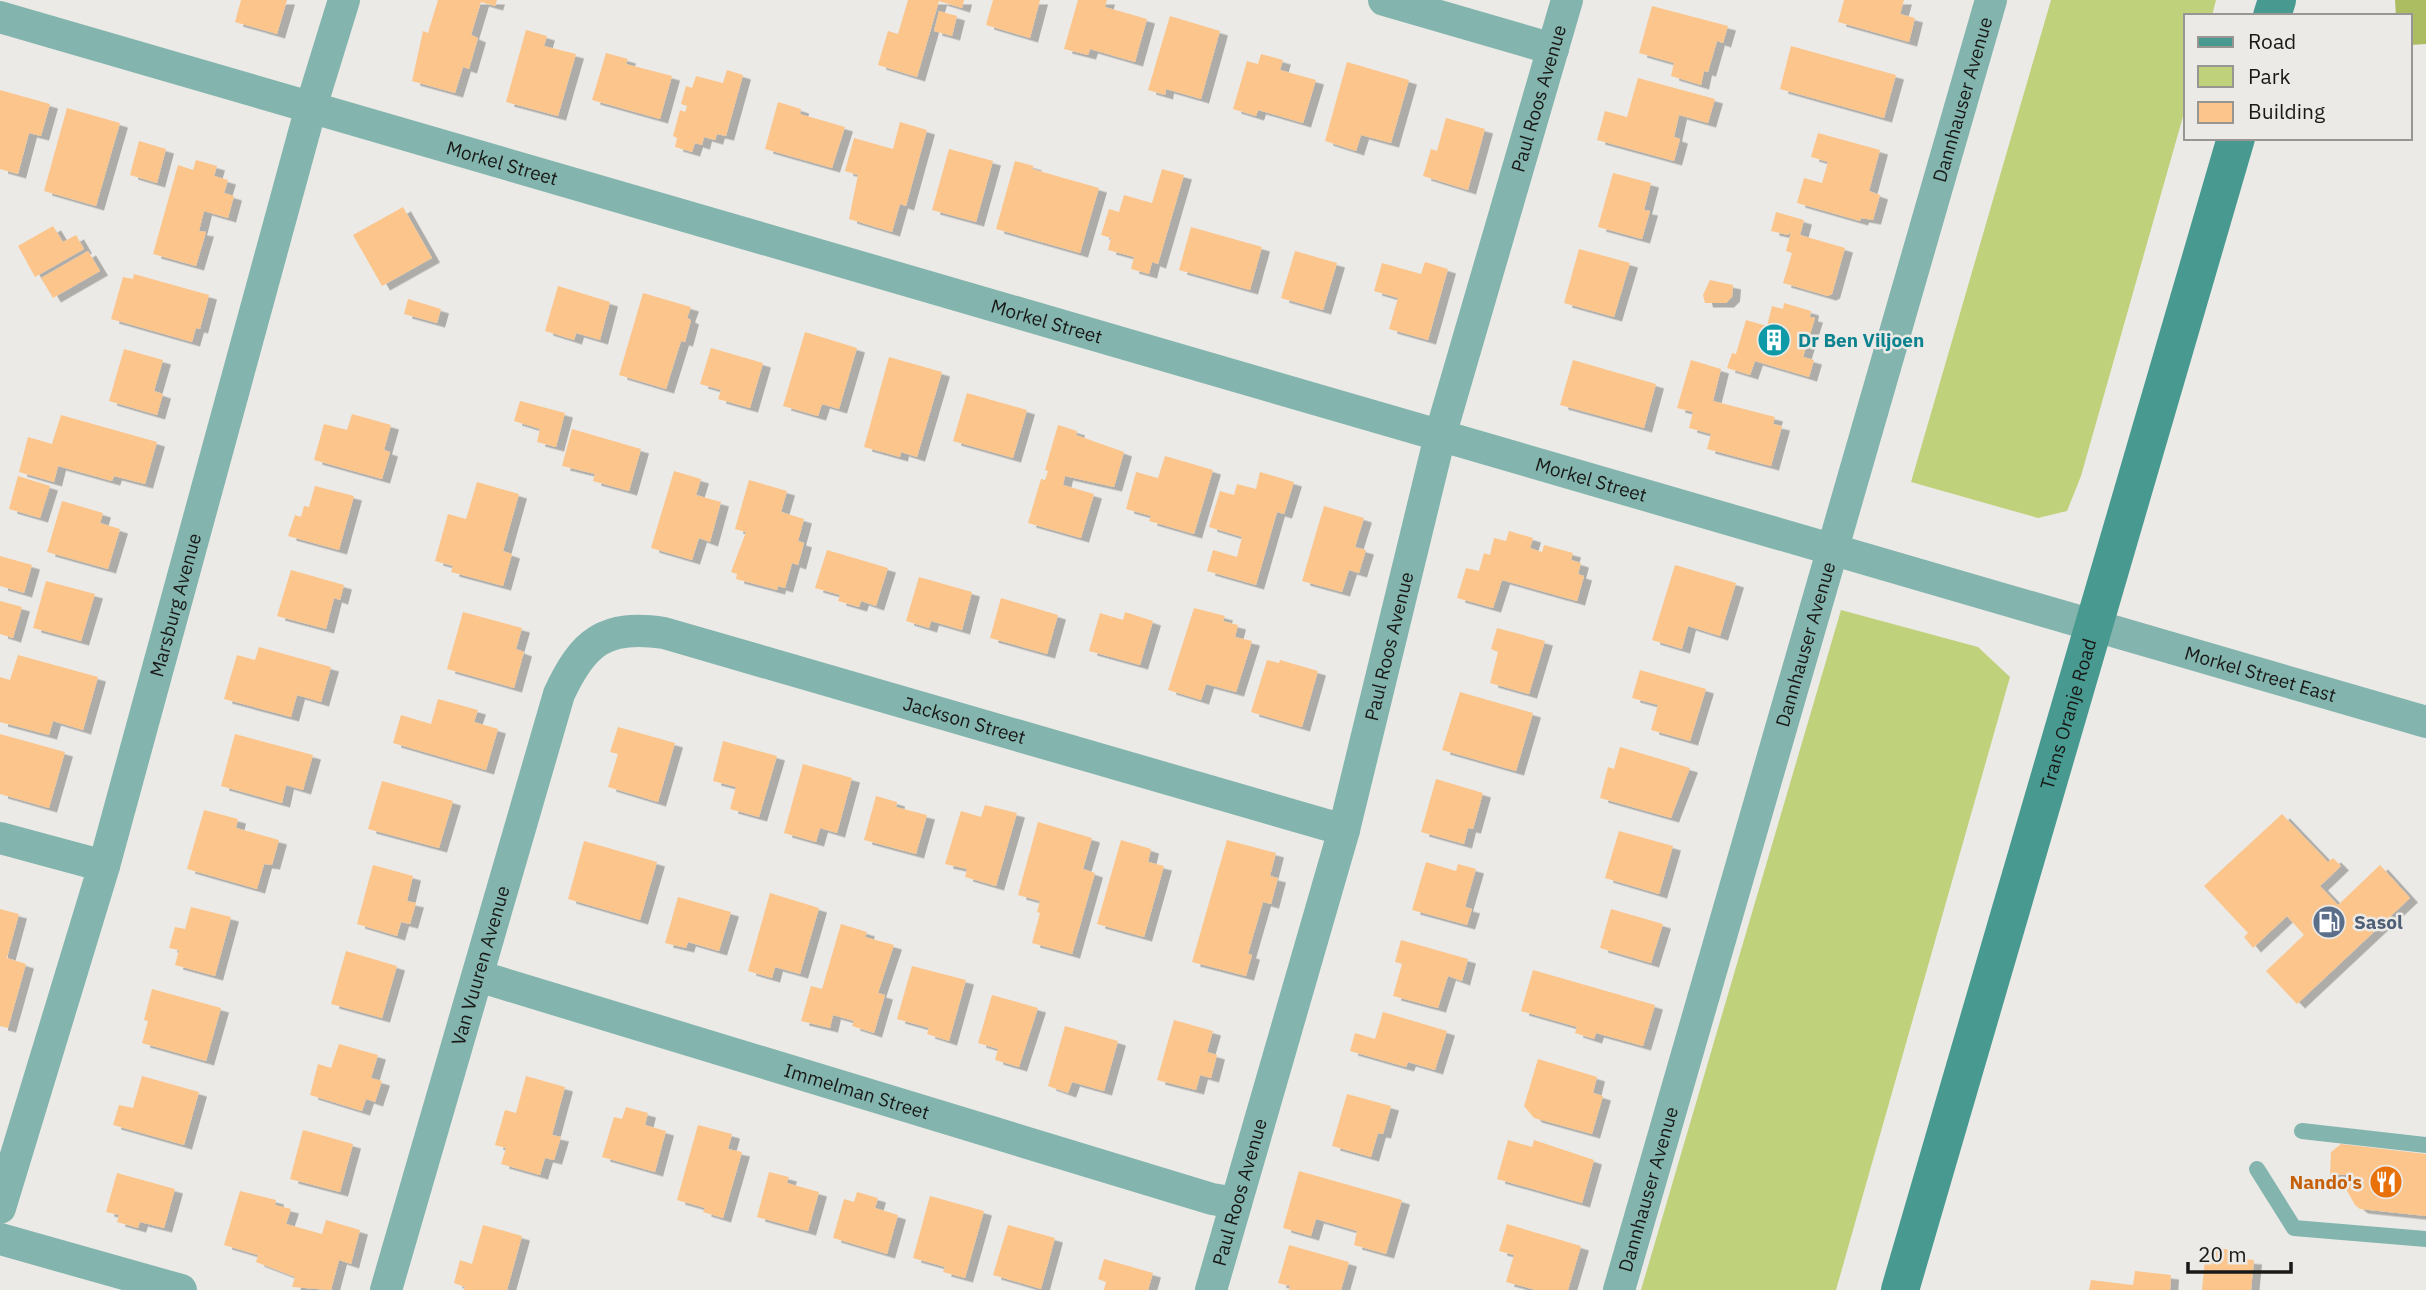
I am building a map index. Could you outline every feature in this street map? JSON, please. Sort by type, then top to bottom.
[{"type":"main road","name":"Trans Oranje Road","points":[[1900,1290],[2235,140]]},
{"type":"street","name":"Marsburg Avenue","points":[[0,1208],[104,866],[311,107],[344,0]]},
{"type":"street","points":[[1384,0],[1553,49]]},
{"type":"street","name":"Paul Roos Avenue","points":[[1211,1290],[1344,830],[1440,436],[1567,0]]},
{"type":"street","name":"Dannhauser Avenue","points":[[1619,1290],[1991,0]]},
{"type":"street","name":"Morkel Street","points":[[0,17],[2094,626]]},
{"type":"street","name":"Morkel Street East","points":[[2094,626],[2426,722]]},
{"type":"street","name":"Jackson Street","points":[[586,648],[621,631],[664,633],[1344,830]]},
{"type":"street","name":"Van Vuuren Avenue","points":[[386,1290],[559,694],[572,667],[586,648]]},
{"type":"street","points":[[0,838],[104,866]]},
{"type":"street","name":"Immelman Street","points":[[478,976],[1236,1203]]},
{"type":"street","points":[[0,1240],[181,1290]]},
{"type":"lane","points":[[2302,1131],[2426,1145]]},
{"type":"lane","points":[[2257,1169],[2294,1228],[2426,1239]]},
{"type":"green space","points":[[2051,0],[2216,0],[2212,14],[2184,14],[2184,113],[2081,476],[2067,511],[2038,518],[1911,482]]},
{"type":"green space","points":[[2395,0],[2426,0],[2426,44],[2412,45],[2412,14],[2396,14]]},
{"type":"green space","points":[[1841,610],[1978,647],[2010,677],[1836,1290],[1641,1290]]},
{"type":"building","points":[[241,0],[287,0],[277,34],[235,22]]},
{"type":"building","points":[[438,0],[497,0],[495,6],[481,2],[471,35],[478,38],[469,69],[463,67],[455,93],[412,81],[423,31],[428,33]]},
{"type":"building","points":[[908,0],[964,0],[962,8],[939,1],[917,77],[878,65],[888,31],[898,34]]},
{"type":"building","points":[[993,0],[1040,0],[1030,38],[986,25]]},
{"type":"building","points":[[1078,0],[1107,0],[1105,7],[1147,19],[1135,62],[1090,49],[1088,55],[1064,49]]},
{"type":"building","points":[[1844,0],[1904,0],[1900,14],[1915,18],[1909,42],[1838,22]]},
{"type":"building","points":[[1652,6],[1728,26],[1723,43],[1717,41],[1708,72],[1704,71],[1701,85],[1671,76],[1674,63],[1639,53]]},
{"type":"building","points":[[939,11],[957,16],[952,36],[934,31]]},
{"type":"building","points":[[1170,16],[1220,31],[1201,99],[1166,89],[1165,95],[1148,90]]},
{"type":"building","points":[[526,30],[547,36],[544,46],[576,54],[558,116],[506,102]]},
{"type":"building","points":[[1791,46],[1896,75],[1884,118],[1780,89]]},
{"type":"building","points":[[606,53],[628,59],[626,64],[672,76],[660,119],[592,100]]},
{"type":"building","points":[[1261,54],[1283,60],[1280,70],[1316,80],[1303,123],[1258,110],[1256,116],[1233,109],[1247,61],[1258,64]]},
{"type":"building","points":[[1347,62],[1409,80],[1391,143],[1361,135],[1356,151],[1325,141]]},
{"type":"building","points":[[727,70],[743,75],[726,136],[717,134],[715,140],[704,137],[702,145],[695,143],[692,152],[675,147],[677,138],[673,136],[680,110],[685,112],[687,106],[681,104],[686,86],[692,88],[696,76],[723,83]]},
{"type":"building","points":[[1638,78],[1715,99],[1708,123],[1679,115],[1674,137],[1680,139],[1674,161],[1597,140],[1605,111],[1627,117]]},
{"type":"building","points":[[0,90],[50,104],[41,136],[29,133],[18,174],[0,169]]},
{"type":"building","points":[[778,102],[801,109],[800,114],[845,127],[832,168],[765,149]]},
{"type":"building","points":[[67,108],[120,123],[96,206],[44,191]]},
{"type":"building","points":[[1446,118],[1485,129],[1468,190],[1423,176],[1431,149],[1437,151]]},
{"type":"building","points":[[900,122],[927,130],[906,206],[900,204],[892,232],[849,219],[858,175],[845,171],[854,138],[893,149]]},
{"type":"building","points":[[1818,133],[1880,150],[1869,191],[1880,195],[1873,220],[1861,218],[1860,221],[1797,203],[1804,178],[1822,183],[1828,162],[1811,157]]},
{"type":"building","points":[[139,141],[166,149],[157,183],[130,175]]},
{"type":"building","points":[[949,149],[993,161],[976,222],[932,210]]},
{"type":"building","points":[[196,160],[217,166],[214,176],[228,180],[224,193],[234,196],[228,218],[204,211],[199,231],[206,232],[196,266],[153,254],[178,165],[193,170]]},
{"type":"building","points":[[1015,161],[1034,166],[1032,169],[1099,188],[1080,253],[996,229]]},
{"type":"building","points":[[1162,169],[1184,175],[1158,264],[1152,262],[1149,274],[1131,269],[1134,257],[1108,250],[1111,238],[1101,235],[1109,209],[1119,212],[1124,195],[1152,203]]},
{"type":"building","points":[[1613,173],[1651,183],[1644,210],[1650,211],[1642,239],[1598,227]]},
{"type":"building","points":[[403,207],[432,258],[382,286],[353,235]]},
{"type":"building","points":[[1776,212],[1804,220],[1800,235],[1845,248],[1832,294],[1828,296],[1783,283],[1792,253],[1786,251],[1791,232],[1788,235],[1771,231]]},
{"type":"building","points":[[53,226],[63,242],[76,235],[84,249],[35,277],[18,246]]},
{"type":"building","points":[[1191,227],[1262,247],[1250,290],[1179,270]]},
{"type":"building","points":[[1579,249],[1630,263],[1614,317],[1564,303]]},
{"type":"building","points":[[88,251],[100,271],[53,298],[41,278]]},
{"type":"building","points":[[1295,251],[1337,263],[1323,310],[1281,298]]},
{"type":"building","points":[[1425,262],[1448,269],[1428,340],[1389,329],[1398,298],[1374,291],[1382,263],[1421,274]]},
{"type":"building","points":[[134,274],[209,295],[200,329],[196,328],[192,342],[111,319],[123,277],[133,279]]},
{"type":"building","points":[[1710,280],[1733,285],[1732,297],[1726,303],[1705,303],[1703,295]]},
{"type":"building","points":[[558,286],[610,302],[600,340],[576,333],[574,340],[545,331]]},
{"type":"building","points":[[643,293],[691,307],[687,318],[691,320],[685,342],[681,341],[666,389],[619,375]]},
{"type":"building","points":[[408,299],[441,309],[437,323],[404,314]]},
{"type":"building","name":"Dr Ben Viljoen","points":[[1784,303],[1811,311],[1810,317],[1815,318],[1803,357],[1814,360],[1809,377],[1755,361],[1750,375],[1727,368],[1732,353],[1736,354],[1746,320],[1767,326],[1772,306],[1783,309]]},
{"type":"building","points":[[805,332],[857,348],[839,409],[822,404],[818,416],[783,406]]},
{"type":"building","points":[[711,348],[763,363],[750,408],[718,399],[721,390],[700,384]]},
{"type":"building","points":[[124,349],[163,360],[154,391],[163,394],[157,415],[109,401]]},
{"type":"building","points":[[889,357],[942,372],[917,457],[901,452],[900,457],[864,447]]},
{"type":"building","points":[[1573,360],[1656,384],[1644,428],[1560,405]]},
{"type":"building","points":[[1691,360],[1721,369],[1713,401],[1775,417],[1773,424],[1782,426],[1771,466],[1707,449],[1711,434],[1689,428],[1693,412],[1677,408]]},
{"type":"building","points":[[967,393],[1027,410],[1013,458],[953,441]]},
{"type":"building","points":[[520,401],[565,413],[556,447],[537,442],[540,429],[514,421]]},
{"type":"building","points":[[352,414],[391,425],[384,450],[390,452],[382,479],[314,460],[324,424],[347,430]]},
{"type":"building","points":[[61,415],[157,442],[145,484],[114,476],[112,481],[58,466],[54,482],[19,472],[28,437],[52,444]]},
{"type":"building","points":[[1058,425],[1077,431],[1076,435],[1124,452],[1114,487],[1065,476],[1063,485],[1094,494],[1081,538],[1028,523],[1041,479],[1045,480],[1048,471],[1045,470]]},
{"type":"building","points":[[572,429],[641,449],[629,491],[593,481],[595,474],[562,466]]},
{"type":"building","points":[[1165,456],[1213,470],[1194,534],[1149,521],[1151,516],[1126,509],[1136,472],[1158,478]]},
{"type":"building","points":[[674,471],[701,479],[696,495],[721,502],[710,542],[699,538],[692,560],[651,548]]},
{"type":"building","points":[[1260,472],[1294,482],[1284,514],[1277,512],[1256,585],[1207,571],[1213,550],[1237,557],[1242,537],[1209,527],[1220,491],[1234,495],[1237,484],[1256,489]]},
{"type":"building","points":[[18,476],[50,486],[40,518],[9,509]]},
{"type":"building","points":[[749,480],[787,491],[781,512],[804,519],[798,541],[804,543],[798,565],[792,563],[785,588],[778,586],[777,590],[736,579],[737,574],[731,572],[746,532],[735,529]]},
{"type":"building","points":[[477,482],[519,494],[503,551],[512,554],[503,586],[451,572],[453,566],[435,561],[448,514],[466,519]]},
{"type":"building","points":[[315,486],[354,496],[339,550],[288,536],[295,515],[301,517],[304,506],[309,507]]},
{"type":"building","points":[[62,501],[103,513],[100,523],[120,529],[108,569],[47,552]]},
{"type":"building","points":[[1324,506],[1364,518],[1355,547],[1366,550],[1359,573],[1349,570],[1342,592],[1302,581]]},
{"type":"building","points":[[1509,531],[1533,538],[1530,548],[1542,552],[1544,545],[1573,553],[1571,560],[1581,563],[1578,574],[1584,576],[1577,601],[1502,580],[1493,608],[1457,598],[1466,568],[1479,571],[1484,553],[1490,555],[1494,538],[1506,541]]},
{"type":"building","points":[[827,550],[888,568],[876,606],[861,601],[859,607],[838,601],[840,595],[815,588]]},
{"type":"building","points":[[0,556],[32,565],[24,593],[0,586]]},
{"type":"building","points":[[1675,565],[1736,583],[1720,636],[1688,626],[1682,649],[1652,640]]},
{"type":"building","points":[[291,570],[344,585],[340,600],[334,598],[326,629],[277,616]]},
{"type":"building","points":[[919,577],[972,592],[962,630],[931,621],[929,628],[906,621]]},
{"type":"building","points":[[46,581],[95,594],[81,641],[33,628]]},
{"type":"building","points":[[1001,598],[1058,615],[1047,654],[990,638]]},
{"type":"building","points":[[0,601],[22,607],[13,638],[0,634]]},
{"type":"building","points":[[1194,608],[1225,616],[1223,621],[1238,625],[1235,637],[1252,641],[1236,692],[1206,684],[1201,700],[1168,690]]},
{"type":"building","points":[[463,612],[522,628],[516,649],[524,652],[514,688],[447,669]]},
{"type":"building","points":[[1125,612],[1153,621],[1140,665],[1089,651],[1100,613],[1123,620]]},
{"type":"building","points":[[1497,628],[1545,641],[1529,694],[1490,683],[1498,652],[1491,649]]},
{"type":"building","points":[[259,647],[331,667],[321,702],[297,695],[291,717],[224,699],[237,655],[255,660]]},
{"type":"building","points":[[18,655],[98,677],[83,730],[53,721],[49,735],[0,722],[0,677],[10,680]]},
{"type":"building","points":[[1267,660],[1279,663],[1280,660],[1318,671],[1302,727],[1251,712]]},
{"type":"building","points":[[1640,670],[1706,689],[1690,741],[1651,730],[1658,705],[1632,698]]},
{"type":"building","points":[[1460,692],[1533,713],[1516,771],[1442,750]]},
{"type":"building","points":[[438,699],[478,710],[474,722],[498,729],[486,770],[393,743],[401,715],[431,724]]},
{"type":"building","points":[[618,727],[675,743],[658,802],[608,787],[618,754],[610,752]]},
{"type":"building","points":[[0,734],[65,752],[49,808],[0,794]]},
{"type":"building","points":[[235,734],[313,755],[303,790],[286,785],[282,803],[221,786]]},
{"type":"building","points":[[723,741],[777,756],[759,817],[730,809],[736,787],[713,781]]},
{"type":"building","points":[[1620,747],[1690,768],[1671,818],[1600,798],[1608,767],[1614,769]]},
{"type":"building","points":[[803,764],[852,778],[837,833],[820,828],[816,842],[784,833]]},
{"type":"building","points":[[1436,779],[1483,793],[1473,829],[1468,828],[1464,844],[1421,832]]},
{"type":"building","points":[[382,781],[453,801],[439,848],[368,829]]},
{"type":"building","points":[[876,796],[897,802],[896,807],[927,815],[916,854],[864,840]]},
{"type":"building","points":[[985,805],[1017,813],[996,886],[965,877],[967,869],[945,864],[961,811],[981,817]]},
{"type":"building","points":[[204,810],[238,819],[236,828],[279,840],[272,865],[264,864],[257,889],[187,869]]},
{"type":"building","points":[[2282,814],[2328,862],[2333,858],[2341,866],[2320,886],[2338,905],[2380,865],[2410,898],[2297,1004],[2266,971],[2304,935],[2287,916],[2253,948],[2244,937],[2248,933],[2204,886]]},
{"type":"building","points":[[1038,822],[1092,838],[1083,869],[1095,873],[1072,954],[1032,943],[1040,913],[1037,912],[1040,901],[1018,895]]},
{"type":"building","points":[[1619,831],[1673,846],[1659,894],[1605,878]]},
{"type":"building","points":[[1121,840],[1151,849],[1148,862],[1164,866],[1144,937],[1097,924]]},
{"type":"building","points":[[1227,840],[1276,853],[1270,876],[1278,878],[1271,904],[1263,902],[1248,954],[1252,955],[1246,976],[1192,962]]},
{"type":"building","points":[[584,841],[657,862],[640,920],[568,899]]},
{"type":"building","points":[[1426,862],[1456,871],[1458,864],[1476,869],[1465,907],[1472,909],[1467,925],[1412,910]]},
{"type":"building","points":[[373,865],[413,876],[407,901],[416,903],[410,924],[401,922],[397,936],[357,924]]},
{"type":"building","points":[[770,893],[819,908],[800,974],[775,967],[772,978],[748,971]]},
{"type":"building","points":[[678,897],[731,912],[719,951],[688,942],[686,948],[665,943]]},
{"type":"building","points":[[191,907],[231,917],[215,976],[175,965],[179,950],[169,948],[175,927],[185,929]]},
{"type":"building","points":[[0,909],[19,914],[7,958],[26,964],[8,1028],[0,1026]]},
{"type":"building","points":[[1611,909],[1663,924],[1651,963],[1600,948]]},
{"type":"building","points":[[841,924],[867,932],[865,937],[894,945],[878,993],[885,995],[874,1033],[852,1026],[854,1021],[833,1015],[830,1028],[801,1021],[811,986],[822,989]]},
{"type":"building","points":[[1401,940],[1468,959],[1462,981],[1448,976],[1438,1008],[1393,996],[1402,964],[1395,962]]},
{"type":"building","points":[[346,951],[397,966],[382,1018],[331,1004]]},
{"type":"building","points":[[912,966],[966,980],[949,1041],[927,1034],[929,1028],[897,1019]]},
{"type":"building","points":[[1533,970],[1655,1005],[1643,1046],[1596,1033],[1594,1039],[1575,1033],[1577,1027],[1521,1011]]},
{"type":"building","points":[[152,989],[221,1008],[206,1061],[142,1043],[148,1021],[144,1020]]},
{"type":"building","points":[[992,995],[1038,1008],[1019,1067],[995,1060],[998,1049],[978,1043]]},
{"type":"building","points":[[1383,1012],[1447,1031],[1435,1070],[1408,1062],[1406,1067],[1350,1051],[1355,1033],[1375,1039]]},
{"type":"building","points":[[1174,1020],[1213,1031],[1207,1052],[1217,1055],[1211,1078],[1200,1075],[1196,1090],[1157,1080]]},
{"type":"building","points":[[1065,1026],[1118,1041],[1104,1091],[1072,1082],[1068,1093],[1048,1086]]},
{"type":"building","points":[[339,1044],[378,1055],[371,1078],[382,1081],[375,1102],[366,1099],[362,1111],[310,1095],[318,1064],[331,1068]]},
{"type":"building","points":[[1538,1059],[1597,1077],[1593,1093],[1603,1096],[1592,1134],[1534,1118],[1524,1106]]},
{"type":"building","points":[[142,1076],[199,1092],[184,1145],[113,1125],[119,1105],[133,1108]]},
{"type":"building","points":[[526,1076],[565,1087],[552,1135],[561,1137],[554,1160],[545,1158],[540,1175],[501,1164],[506,1148],[495,1145],[505,1110],[516,1113]]},
{"type":"building","points":[[1347,1094],[1391,1106],[1383,1134],[1378,1133],[1371,1157],[1332,1146]]},
{"type":"building","points":[[626,1107],[648,1113],[645,1125],[666,1131],[655,1172],[602,1157],[614,1117],[622,1119]]},
{"type":"building","points":[[698,1125],[732,1134],[728,1149],[742,1152],[723,1218],[703,1212],[705,1208],[677,1200]]},
{"type":"building","points":[[303,1130],[353,1144],[340,1192],[290,1179]]},
{"type":"building","points":[[1508,1140],[1532,1147],[1534,1140],[1594,1160],[1582,1203],[1497,1179]]},
{"type":"building","name":"Nando's","points":[[2341,1144],[2426,1154],[2426,1216],[2360,1209],[2355,1205],[2346,1189],[2347,1175],[2330,1175],[2331,1152]]},
{"type":"building","points":[[1299,1171],[1402,1200],[1386,1254],[1354,1245],[1357,1231],[1316,1219],[1311,1236],[1283,1228]]},
{"type":"building","points":[[769,1172],[789,1177],[787,1183],[819,1192],[808,1231],[757,1217]]},
{"type":"building","points":[[117,1173],[175,1189],[164,1228],[140,1222],[138,1228],[117,1222],[119,1215],[106,1212]]},
{"type":"building","points":[[240,1191],[276,1200],[275,1205],[291,1209],[286,1224],[322,1234],[326,1220],[360,1230],[351,1264],[339,1260],[331,1290],[292,1287],[295,1277],[256,1262],[258,1255],[224,1245]]},
{"type":"building","points":[[857,1192],[878,1198],[875,1208],[898,1215],[887,1254],[833,1238],[844,1199],[854,1202]]},
{"type":"building","points":[[930,1196],[984,1211],[965,1278],[943,1272],[945,1267],[913,1258]]},
{"type":"building","points":[[1507,1224],[1581,1246],[1568,1290],[1536,1290],[1506,1282],[1514,1255],[1499,1251]]},
{"type":"building","points":[[483,1225],[522,1236],[507,1290],[464,1290],[465,1287],[454,1283],[460,1260],[472,1264]]},
{"type":"building","points":[[1008,1225],[1055,1238],[1041,1289],[993,1275]]},
{"type":"building","points":[[1289,1245],[1349,1262],[1341,1290],[1289,1290],[1290,1286],[1278,1283]]},
{"type":"building","points":[[2206,1247],[2234,1250],[2233,1258],[2254,1260],[2251,1290],[2202,1290]]},
{"type":"building","points":[[1104,1259],[1153,1273],[1148,1290],[1104,1290],[1106,1282],[1098,1279]]},
{"type":"building","points":[[2135,1271],[2171,1275],[2170,1290],[2089,1290],[2091,1280],[2133,1285]]},
{"type":"place","name":"Dr Ben Viljoen","points":[[1774,340]]},
{"type":"place","name":"Sasol","points":[[2329,922]]},
{"type":"place","name":"Nando's","points":[[2386,1182]]}]
